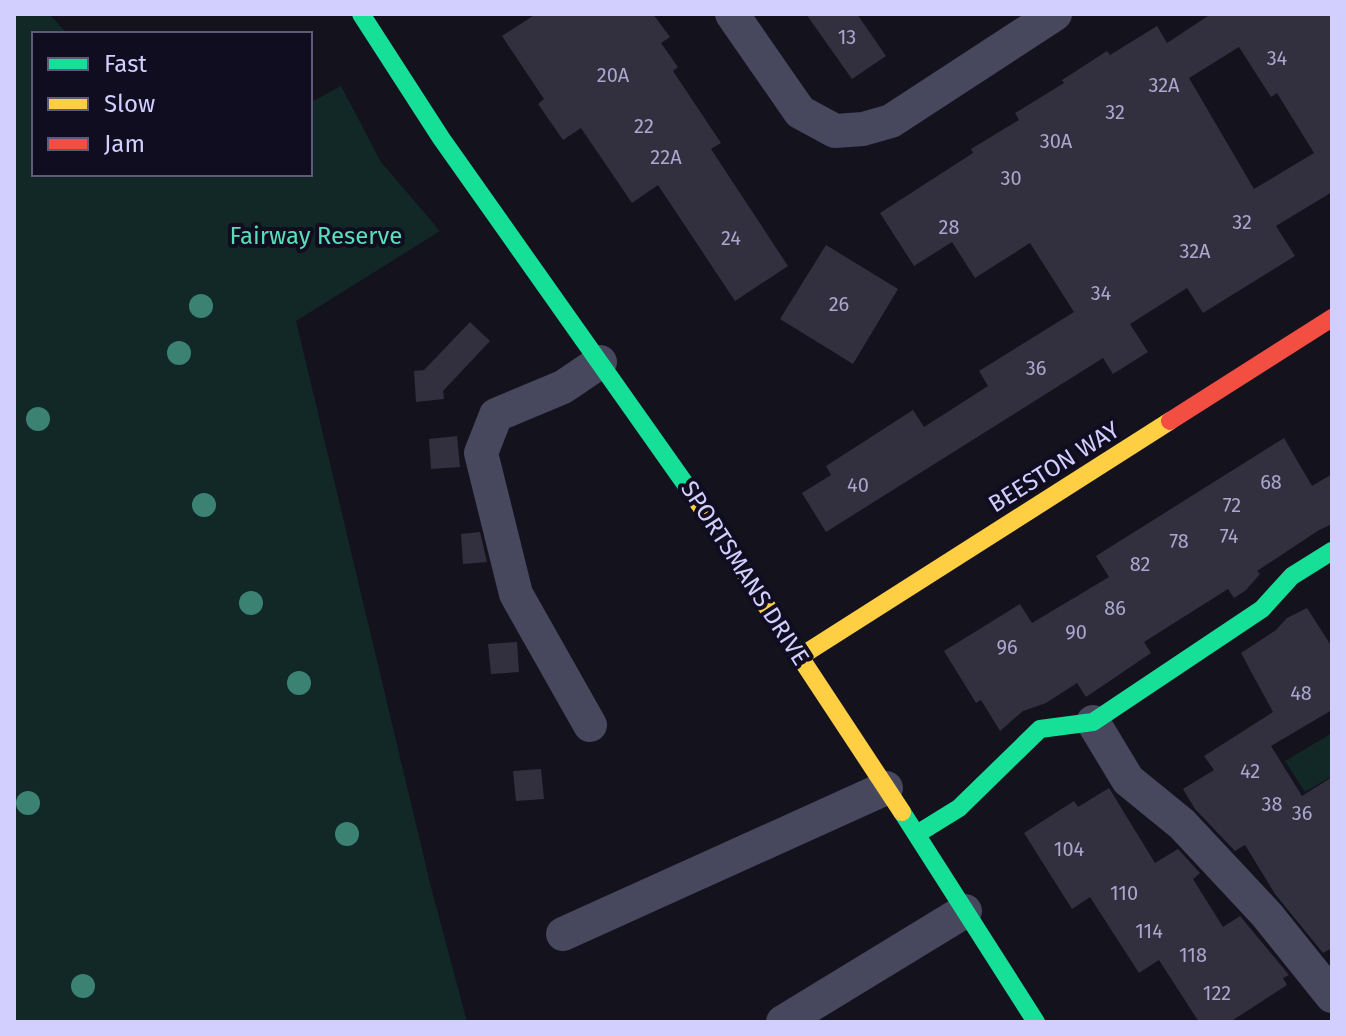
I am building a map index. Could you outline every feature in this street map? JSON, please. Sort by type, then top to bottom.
[{"type":"street","name":"SPORTSMANS DRIVE","points":[[361,14],[441,138],[669,457],[917,834],[1036,1022]]},
{"type":"street","points":[[732,14],[800,112],[835,131],[863,129],[891,121],[1055,14]]},
{"type":"street","name":"BEESTON WAY","points":[[801,656],[1332,318]]},
{"type":"street","points":[[590,725],[516,594],[481,453],[496,415],[563,387],[600,362]]},
{"type":"street","points":[[917,834],[959,808],[1040,729],[1093,722],[1262,609],[1292,576],[1332,551]]},
{"type":"street","points":[[1093,722],[1128,780],[1192,836],[1267,915],[1332,996]]},
{"type":"street","points":[[563,934],[886,788]]},
{"type":"street","points":[[783,1022],[965,911]]},
{"type":"green space","name":"Fairway Reserve","points":[[14,14],[49,14],[66,32],[32,32],[32,176],[312,176],[312,102],[341,86],[381,162],[440,231],[296,321],[431,887],[467,1022],[14,1022]]},
{"type":"green space","points":[[1332,733],[1332,776],[1305,792],[1285,761]]},
{"type":"building","points":[[536,14],[653,14],[670,37],[661,43],[678,67],[673,71],[721,143],[711,149],[788,266],[735,301],[658,185],[632,203],[581,128],[563,140],[538,104],[544,99],[502,36]]},
{"type":"building","points":[[806,14],[857,14],[886,56],[852,79]]},
{"type":"building","points":[[1211,14],[1332,14],[1332,192],[1276,226],[1295,256],[1203,313],[1187,288],[1130,324],[1148,352],[1113,374],[1103,358],[826,532],[802,493],[831,475],[826,466],[913,410],[924,427],[988,386],[979,371],[1074,312],[1030,243],[975,278],[952,242],[914,266],[880,213],[973,153],[971,149],[1019,120],[1015,113],[1064,83],[1062,80],[1107,51],[1110,55],[1157,26],[1167,43]],"holes":[[[1239,47],[1271,97],[1277,93],[1314,153],[1254,189],[1189,78]]]},
{"type":"building","points":[[826,245],[898,289],[853,364],[780,319]]},
{"type":"building","points":[[470,322],[490,341],[443,391],[444,399],[416,402],[414,371],[424,370]]},
{"type":"building","points":[[457,436],[460,467],[431,469],[429,439]]},
{"type":"building","points":[[1284,438],[1312,486],[1332,474],[1332,524],[1257,571],[1260,574],[1234,598],[1228,589],[1144,642],[1151,653],[1086,697],[1077,683],[1046,703],[1023,711],[1000,731],[981,700],[976,703],[944,651],[1020,604],[1032,623],[1109,577],[1096,556]]},
{"type":"building","points":[[480,532],[487,562],[463,564],[461,534]]},
{"type":"building","points":[[1307,608],[1332,647],[1332,710],[1271,746],[1302,796],[1332,777],[1332,948],[1323,953],[1275,894],[1245,845],[1235,851],[1195,809],[1183,789],[1214,770],[1204,756],[1273,712],[1241,653],[1276,630],[1287,618]]},
{"type":"building","points":[[517,642],[519,672],[491,674],[488,644]]},
{"type":"building","points":[[541,769],[544,799],[516,801],[513,771]]},
{"type":"building","points":[[1109,788],[1155,863],[1178,849],[1200,873],[1193,879],[1223,927],[1240,916],[1289,975],[1283,978],[1287,985],[1230,1022],[1199,1022],[1159,960],[1139,973],[1090,897],[1072,909],[1024,833],[1074,801],[1078,807]]},
{"type":"traffic: fast","points":[[361,14],[441,138],[698,502]]},
{"type":"traffic: fast","points":[[917,834],[959,808],[1040,729],[1093,722],[1262,609],[1292,576],[1332,551]]},
{"type":"traffic: fast","points":[[902,812],[1036,1022]]},
{"type":"traffic: slow","points":[[801,656],[1170,421]]},
{"type":"traffic: slow","points":[[698,502],[902,812]]},
{"type":"traffic: jam","points":[[1170,421],[1332,318]]}]
